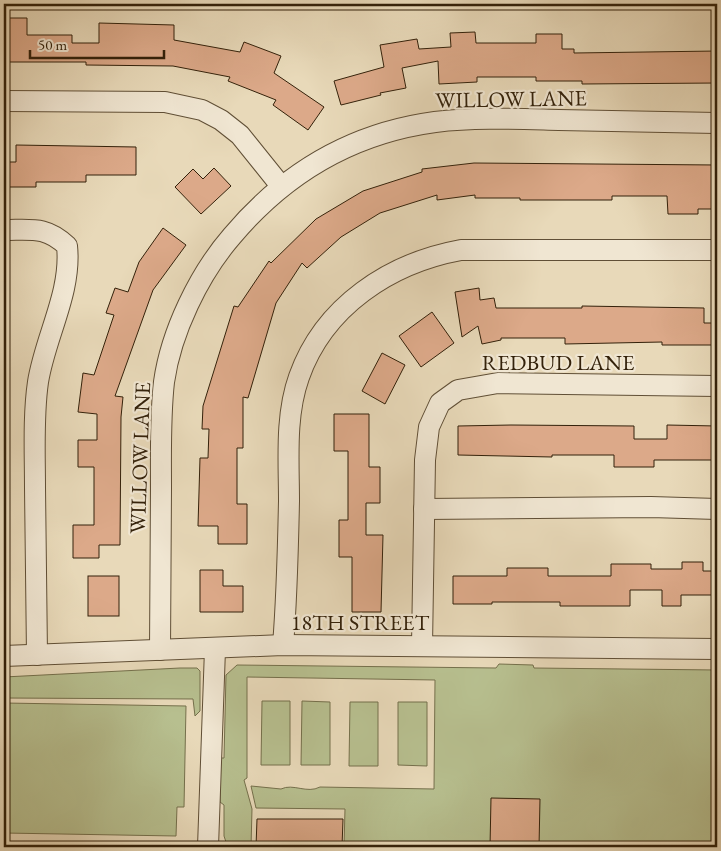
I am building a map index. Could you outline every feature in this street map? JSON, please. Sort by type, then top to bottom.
[{"type":"street","points":[[4,101],[165,102],[202,110],[221,120],[240,135],[280,186]]},
{"type":"street","name":"WILLOW LANE","points":[[160,650],[161,424],[164,381],[177,334],[204,274],[220,250],[251,213],[280,186],[356,143],[380,133],[436,122],[484,119],[717,122]]},
{"type":"street","points":[[4,230],[39,230],[55,235],[67,246],[69,261],[66,280],[46,345],[38,384],[35,464],[37,655]]},
{"type":"street","points":[[283,645],[288,553],[289,445],[294,396],[299,376],[320,337],[342,310],[374,282],[396,270],[433,256],[461,250],[717,250]]},
{"type":"street","name":"REDBUD LANE","points":[[422,646],[425,460],[429,427],[440,403],[458,390],[498,383],[717,386]]},
{"type":"street","points":[[424,509],[651,507],[717,509]]},
{"type":"street","name":"18TH STREET","points":[[4,656],[283,645],[717,649]]},
{"type":"street","points":[[208,847],[215,649]]},
{"type":"green space","points":[[499,664],[533,665],[534,668],[717,670],[717,847],[344,847],[345,809],[256,808],[251,786],[281,789],[290,787],[315,789],[320,787],[434,789],[435,680],[247,677],[247,778],[244,780],[252,809],[251,847],[225,847],[227,845],[224,836],[224,805],[220,802],[220,758],[224,758],[226,675],[237,665],[496,668]]},
{"type":"green space","points":[[197,668],[200,671],[200,711],[195,716],[193,699],[4,698],[4,677]]},
{"type":"green space","points":[[262,701],[290,701],[290,765],[261,765]]},
{"type":"green space","points":[[302,701],[330,702],[330,765],[301,765]]},
{"type":"green space","points":[[350,702],[378,702],[378,766],[349,766]]},
{"type":"green space","points":[[398,702],[427,702],[427,766],[398,765]]},
{"type":"green space","points":[[4,703],[186,706],[184,807],[177,807],[176,836],[4,833]]},
{"type":"building","points":[[4,18],[27,18],[27,35],[72,35],[72,43],[99,43],[99,23],[174,25],[174,40],[240,52],[244,42],[281,56],[274,73],[324,107],[308,130],[273,105],[276,100],[228,81],[230,77],[173,66],[86,65],[86,62],[4,62]]},
{"type":"building","points":[[475,32],[476,43],[536,43],[536,34],[562,34],[562,49],[574,49],[574,53],[717,51],[717,83],[582,84],[582,81],[536,81],[536,77],[477,77],[477,82],[439,84],[438,61],[402,68],[406,88],[380,93],[381,95],[341,105],[334,81],[384,67],[380,45],[417,39],[419,49],[451,47],[450,33]]},
{"type":"building","points":[[16,145],[136,147],[136,175],[86,175],[86,182],[36,182],[36,187],[4,187],[4,162],[16,162]]},
{"type":"building","points":[[474,163],[717,165],[717,209],[698,209],[698,214],[668,214],[667,196],[612,196],[612,200],[520,200],[520,198],[475,198],[475,195],[437,200],[437,195],[380,213],[341,237],[307,268],[302,263],[276,303],[248,398],[243,397],[243,448],[237,448],[237,504],[247,504],[247,544],[218,544],[218,526],[198,526],[200,458],[208,458],[209,429],[202,429],[203,406],[234,306],[238,307],[269,261],[271,263],[316,219],[363,191],[422,172],[422,169]]},
{"type":"building","points":[[214,168],[231,186],[201,214],[175,187],[193,169],[203,179]]},
{"type":"building","points":[[163,228],[186,245],[153,290],[115,396],[123,397],[121,417],[120,545],[99,545],[99,558],[73,558],[73,525],[94,525],[94,467],[78,467],[78,440],[97,440],[97,414],[78,412],[83,373],[94,375],[114,315],[106,313],[115,288],[128,292],[139,262]]},
{"type":"building","points":[[479,288],[480,300],[494,298],[496,308],[582,308],[582,306],[704,308],[704,323],[717,323],[717,345],[662,345],[662,342],[565,344],[565,338],[501,338],[501,340],[482,344],[478,326],[462,337],[455,292]]},
{"type":"building","points":[[432,312],[454,343],[421,367],[399,336]]},
{"type":"building","points":[[382,353],[405,365],[385,404],[362,391]]},
{"type":"building","points":[[334,414],[369,414],[369,467],[380,467],[380,503],[366,503],[366,535],[383,535],[381,612],[352,612],[352,557],[339,557],[339,520],[348,520],[348,451],[334,451]]},
{"type":"building","points":[[667,425],[717,426],[717,460],[654,460],[654,467],[614,467],[614,455],[552,455],[552,457],[458,455],[458,426],[634,426],[634,439],[667,439]]},
{"type":"building","points":[[682,562],[703,562],[703,571],[717,571],[717,595],[681,595],[681,606],[662,606],[662,590],[630,590],[630,606],[560,606],[560,602],[453,604],[453,576],[507,576],[507,568],[548,568],[548,576],[611,576],[611,564],[651,564],[651,569],[682,569]]},
{"type":"building","points":[[200,570],[223,570],[223,586],[243,586],[243,612],[200,612]]},
{"type":"building","points":[[88,576],[119,576],[119,616],[88,616]]},
{"type":"building","points":[[491,798],[540,799],[539,847],[490,847]]},
{"type":"building","points":[[257,819],[343,819],[342,847],[256,847]]}]
